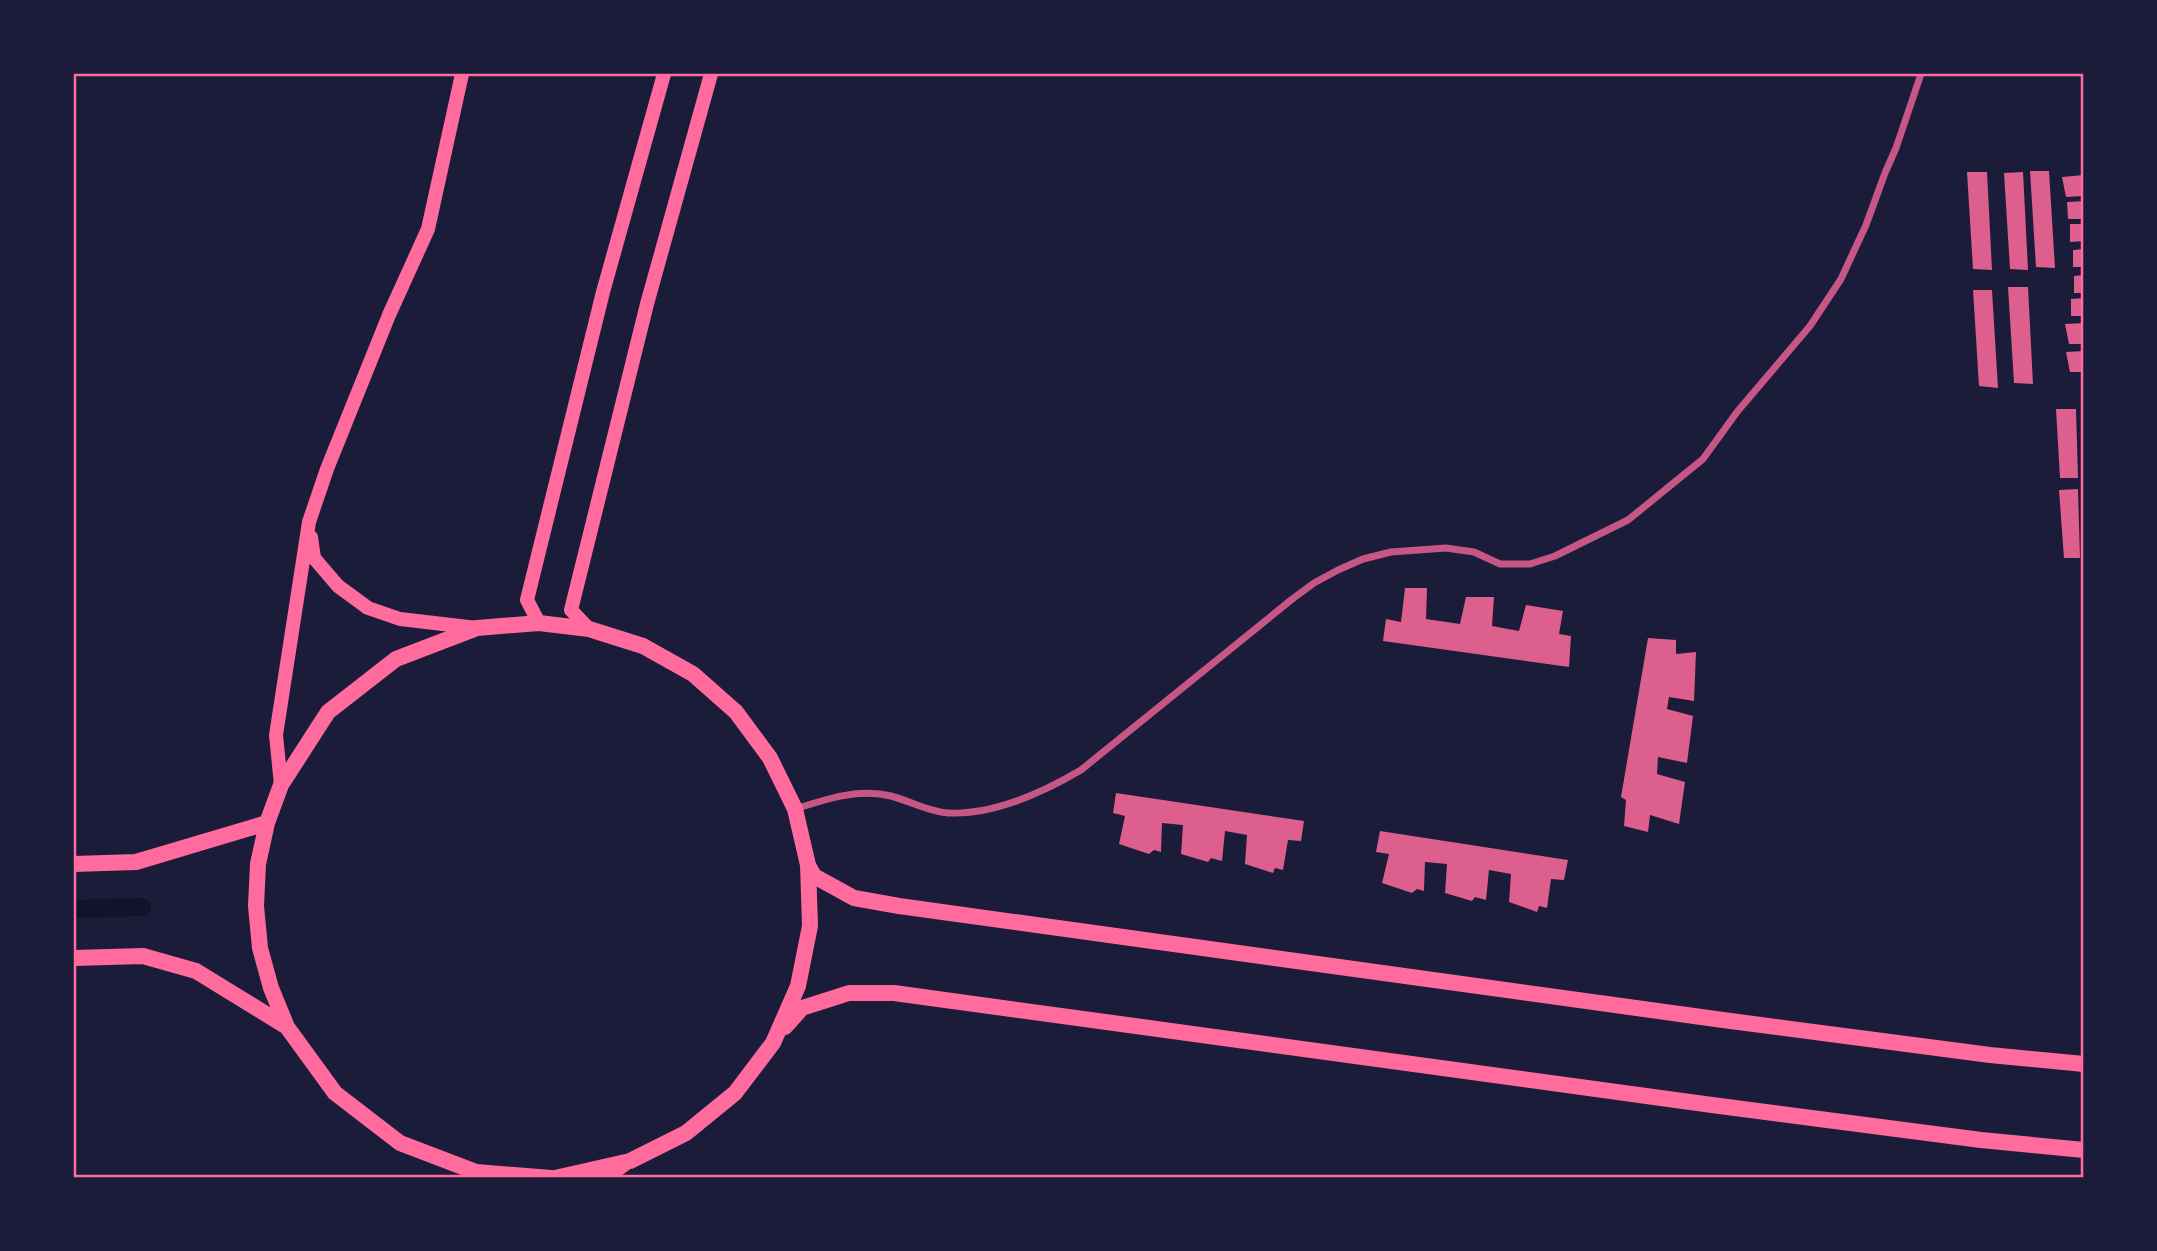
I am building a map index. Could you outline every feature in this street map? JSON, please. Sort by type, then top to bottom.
[{"type":"highway","points":[[773,1042],[798,986],[810,926],[808,865],[795,809],[770,758],[736,712],[693,674],[643,646],[589,629],[539,623],[477,628],[396,659],[328,712],[281,785],[267,823],[258,864],[256,906],[260,948],[271,988],[287,1027],[335,1093],[345,1102],[400,1143],[480,1175],[553,1178],[630,1161],[686,1133],[735,1093],[802,1008],[849,993],[894,993],[1766,1112],[1981,1140],[2084,1150]]},
{"type":"highway","points":[[74,864],[136,862],[267,823]]},
{"type":"highway","points":[[808,865],[814,876],[854,898],[899,906],[1723,1020],[1990,1055],[2084,1064]]},
{"type":"highway","points":[[74,958],[144,956],[196,971],[287,1027]]},
{"type":"main road","points":[[281,785],[276,735],[309,522],[327,469],[379,340],[428,229],[462,74]]},
{"type":"main road","points":[[539,623],[527,600],[603,292],[664,74]]},
{"type":"main road","points":[[589,629],[571,610],[647,304],[711,74]]},
{"type":"main road","points":[[309,522],[314,558],[338,586],[368,608],[400,619],[477,628]]},
{"type":"main road","points":[[606,1178],[630,1161]]},
{"type":"street","points":[[795,809],[832,797],[860,794],[888,795],[945,813],[974,812],[1003,805],[1081,770],[1291,600],[1338,570],[1363,559],[1391,552],[1446,548],[1474,552],[1500,564],[1530,564],[1555,556],[1628,520],[1703,459],[1737,412],[1811,326],[1855,252],[1896,148],[1921,74]]},
{"type":"building","points":[[2030,171],[2049,171],[2055,268],[2036,267]]},
{"type":"building","points":[[1967,172],[1987,172],[1992,270],[1973,269]]},
{"type":"building","points":[[2023,172],[2028,270],[2010,269],[2004,173]]},
{"type":"building","points":[[2084,175],[2084,196],[2066,197],[2062,177]]},
{"type":"building","points":[[2084,201],[2084,219],[2068,219],[2067,202]]},
{"type":"building","points":[[2070,224],[2084,224],[2084,241],[2070,242]]},
{"type":"building","points":[[2084,249],[2084,267],[2073,267],[2073,250]]},
{"type":"building","points":[[2084,275],[2084,293],[2074,293],[2074,276]]},
{"type":"building","points":[[2008,287],[2028,287],[2033,384],[2014,383]]},
{"type":"building","points":[[1973,290],[1992,290],[1998,388],[1979,386]]},
{"type":"building","points":[[2084,298],[2084,316],[2071,316],[2071,299]]},
{"type":"building","points":[[2084,323],[2084,344],[2069,344],[2065,324]]},
{"type":"building","points":[[2084,351],[2084,372],[2070,372],[2066,352]]},
{"type":"building","points":[[2056,409],[2076,409],[2078,478],[2060,478]]},
{"type":"building","points":[[2078,489],[2080,558],[2064,558],[2059,490]]},
{"type":"building","points":[[1405,588],[1427,588],[1426,619],[1460,624],[1466,597],[1494,597],[1492,626],[1519,631],[1526,605],[1563,611],[1559,634],[1571,636],[1569,667],[1383,641],[1386,619],[1401,622]]},
{"type":"building","points":[[1648,638],[1676,640],[1676,654],[1696,652],[1694,701],[1669,697],[1667,709],[1693,716],[1687,763],[1658,757],[1657,774],[1685,782],[1679,824],[1650,815],[1648,832],[1624,826],[1626,800],[1621,797]]},
{"type":"building","points":[[1116,793],[1304,821],[1301,841],[1288,840],[1283,870],[1275,868],[1273,873],[1245,864],[1247,835],[1225,831],[1222,861],[1211,858],[1208,862],[1181,854],[1183,825],[1162,823],[1161,852],[1154,850],[1149,854],[1119,844],[1125,816],[1113,813]]},
{"type":"building","points":[[1380,831],[1568,860],[1564,880],[1551,879],[1547,908],[1539,906],[1537,912],[1509,902],[1511,874],[1489,870],[1486,900],[1475,897],[1472,901],[1445,893],[1447,864],[1425,862],[1424,891],[1417,889],[1412,893],[1382,883],[1389,854],[1376,852]]},
{"type":"waterway","points":[[74,909],[142,907]]}]
